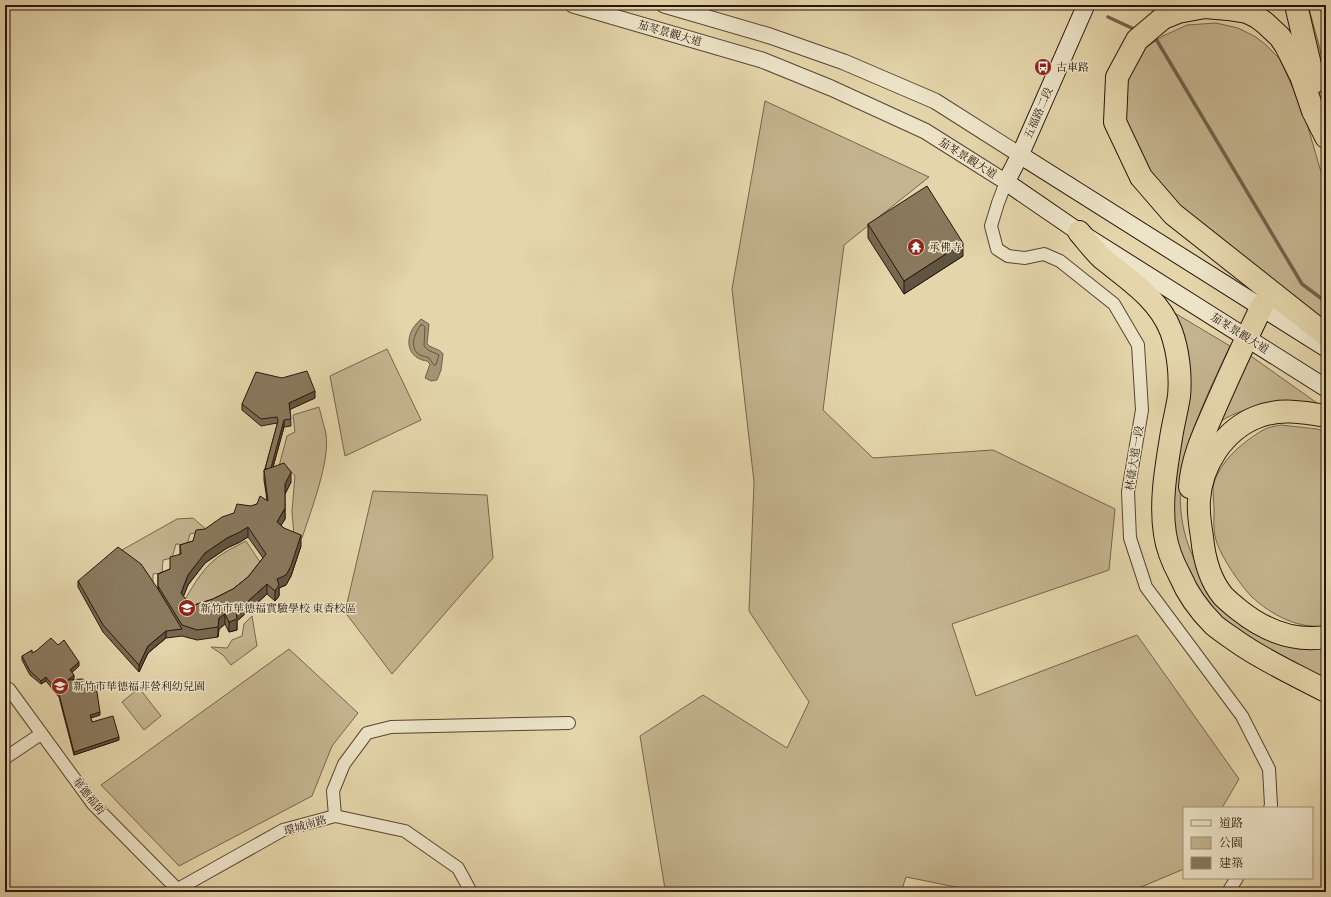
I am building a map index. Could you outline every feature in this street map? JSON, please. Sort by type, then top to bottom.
[{"type":"highway","points":[[1296,5],[1326,131]]},
{"type":"highway","points":[[1326,137],[1313,111],[1301,76],[1286,46],[1272,29],[1257,16],[1238,10],[1205,7],[1178,12],[1163,18],[1144,34],[1117,77],[1115,122],[1141,177],[1173,214],[1326,335]]},
{"type":"highway","points":[[1079,232],[1102,258],[1132,282],[1161,312],[1171,330],[1179,371],[1179,394],[1166,471],[1164,496],[1165,534],[1169,550],[1192,600],[1216,626],[1246,648],[1326,691]]},
{"type":"highway","points":[[1262,306],[1197,450],[1190,479],[1189,503],[1192,525],[1214,582],[1223,596],[1254,622],[1280,634],[1307,639],[1326,637]]},
{"type":"highway","points":[[1207,566],[1200,527],[1200,491],[1213,454],[1234,432],[1257,417],[1299,411],[1326,416]]},
{"type":"main road","name":"五福路二段","points":[[1006,182],[1020,155],[1086,5]]},
{"type":"main road","points":[[1020,155],[1262,306],[1326,348]]},
{"type":"main road","name":"茄苳景觀大道","points":[[1006,182],[1079,232],[1326,388]]},
{"type":"street","name":"茄苳景觀大道","points":[[573,5],[762,60],[832,88],[925,131],[1006,182]]},
{"type":"street","points":[[664,5],[770,36],[844,62],[935,101],[1020,155]]},
{"type":"street","name":"林蔭大道一段","points":[[1006,182],[991,226],[997,249],[1008,256],[1025,258],[1044,254],[1060,261],[1114,304],[1138,345],[1142,410],[1128,492],[1130,538],[1146,587],[1242,716],[1269,769],[1270,807]]},
{"type":"street","name":"華德福街","points":[[9,689],[93,804],[178,891]]},
{"type":"street","points":[[335,816],[333,791],[344,764],[367,733],[390,727],[569,723]]},
{"type":"street","points":[[5,758],[41,734]]},
{"type":"street","name":"環城南路","points":[[178,891],[283,830],[335,816],[405,832],[458,868],[471,892]]},
{"type":"street","points":[[1228,892],[1236,879]]},
{"type":"green space","points":[[1302,5],[1308,5],[1326,71],[1326,90]]},
{"type":"green space","points":[[1216,23],[1238,28],[1256,37],[1266,45],[1279,58],[1302,107],[1326,189],[1326,327],[1176,208],[1149,174],[1123,121],[1125,77],[1137,57],[1148,46],[1163,36],[1187,25]]},
{"type":"green space","points":[[765,101],[929,177],[844,245],[823,410],[873,458],[993,450],[1115,509],[1109,570],[952,624],[976,696],[1137,635],[1239,779],[1223,807],[1183,807],[1183,869],[1129,892],[981,892],[906,877],[901,892],[672,892],[665,889],[640,736],[703,695],[787,748],[809,702],[749,611],[754,482],[732,289]]},
{"type":"green space","points":[[1168,309],[1230,346],[1204,403],[1193,431],[1185,460],[1181,488],[1182,517],[1189,547],[1204,577],[1224,607],[1235,613],[1255,619],[1326,647],[1326,680],[1272,652],[1221,619],[1195,583],[1182,560],[1172,520]]},
{"type":"green space","points":[[387,349],[421,420],[345,456],[330,376]]},
{"type":"green space","points":[[1248,354],[1317,403],[1293,402],[1270,404],[1248,409],[1226,418],[1207,433]]},
{"type":"green space","points":[[319,407],[326,434],[323,472],[302,538],[294,537],[292,511],[295,476],[288,468],[278,470],[287,436],[295,432],[293,415]]},
{"type":"green space","points":[[1281,425],[1317,429],[1326,432],[1326,625],[1306,626],[1286,620],[1259,603],[1252,597],[1232,572],[1219,549],[1215,535],[1213,486],[1217,475],[1227,459],[1255,435],[1267,428]]},
{"type":"green space","points":[[373,491],[487,495],[493,558],[392,674],[345,612]]},
{"type":"green space","points":[[193,518],[207,530],[190,534],[187,545],[176,544],[172,558],[163,560],[162,573],[153,574],[153,585],[122,550],[177,519]]},
{"type":"green space","points":[[246,541],[262,565],[248,584],[191,612],[183,603],[200,575],[217,558]]},
{"type":"green space","points":[[252,616],[257,646],[231,665],[223,655],[211,647],[227,648],[232,640],[242,636],[244,624]]},
{"type":"green space","points":[[289,649],[358,713],[332,746],[312,796],[179,866],[101,785]]},
{"type":"green space","points":[[139,688],[161,716],[144,730],[122,702]]},
{"type":"water","points":[[421,319],[429,324],[427,344],[443,354],[441,370],[437,380],[431,381],[425,378],[430,364],[427,361],[417,358],[409,347],[409,337],[411,332]]},
{"type":"building","name":"承佛寺","points":[[927,186],[963,243],[904,281],[868,224]]},
{"type":"building","points":[[307,371],[315,391],[289,403],[291,419],[284,420],[271,468],[265,469],[278,421],[277,417],[261,419],[242,404],[256,372],[282,378]]},
{"type":"building","points":[[284,463],[291,472],[285,484],[285,508],[277,522],[284,528],[301,535],[291,566],[286,575],[277,579],[279,585],[275,591],[267,584],[236,612],[237,619],[229,622],[225,614],[219,618],[218,627],[197,630],[182,625],[158,586],[158,574],[170,569],[170,557],[181,554],[180,545],[193,541],[196,530],[205,529],[222,517],[234,513],[237,504],[251,506],[257,504],[260,496],[268,501],[264,470]],"holes":[[[248,527],[266,554],[248,577],[233,589],[213,599],[191,606],[181,593],[188,575],[205,553],[227,538]]]},
{"type":"building","points":[[118,547],[141,564],[182,629],[166,631],[148,646],[139,665],[103,625],[78,581]]},
{"type":"building","points":[[51,638],[58,645],[64,640],[79,662],[70,670],[74,675],[68,680],[83,679],[88,688],[96,686],[100,712],[90,715],[92,722],[113,716],[119,737],[74,752],[59,694],[46,677],[41,681],[30,671],[22,656],[32,650],[32,653],[36,651]]},
{"type":"waterway","points":[[1108,17],[1136,30]]},
{"type":"waterway","points":[[1151,37],[1156,39],[1302,284],[1326,302]]},
{"type":"place","name":"古車路","points":[[1043,67]]},
{"type":"place","name":"承佛寺","points":[[916,247]]},
{"type":"place","name":"新竹市華德福實驗學校 東香校區","points":[[187,608]]},
{"type":"place","name":"新竹市華德福非營利幼兒園","points":[[60,686]]}]
